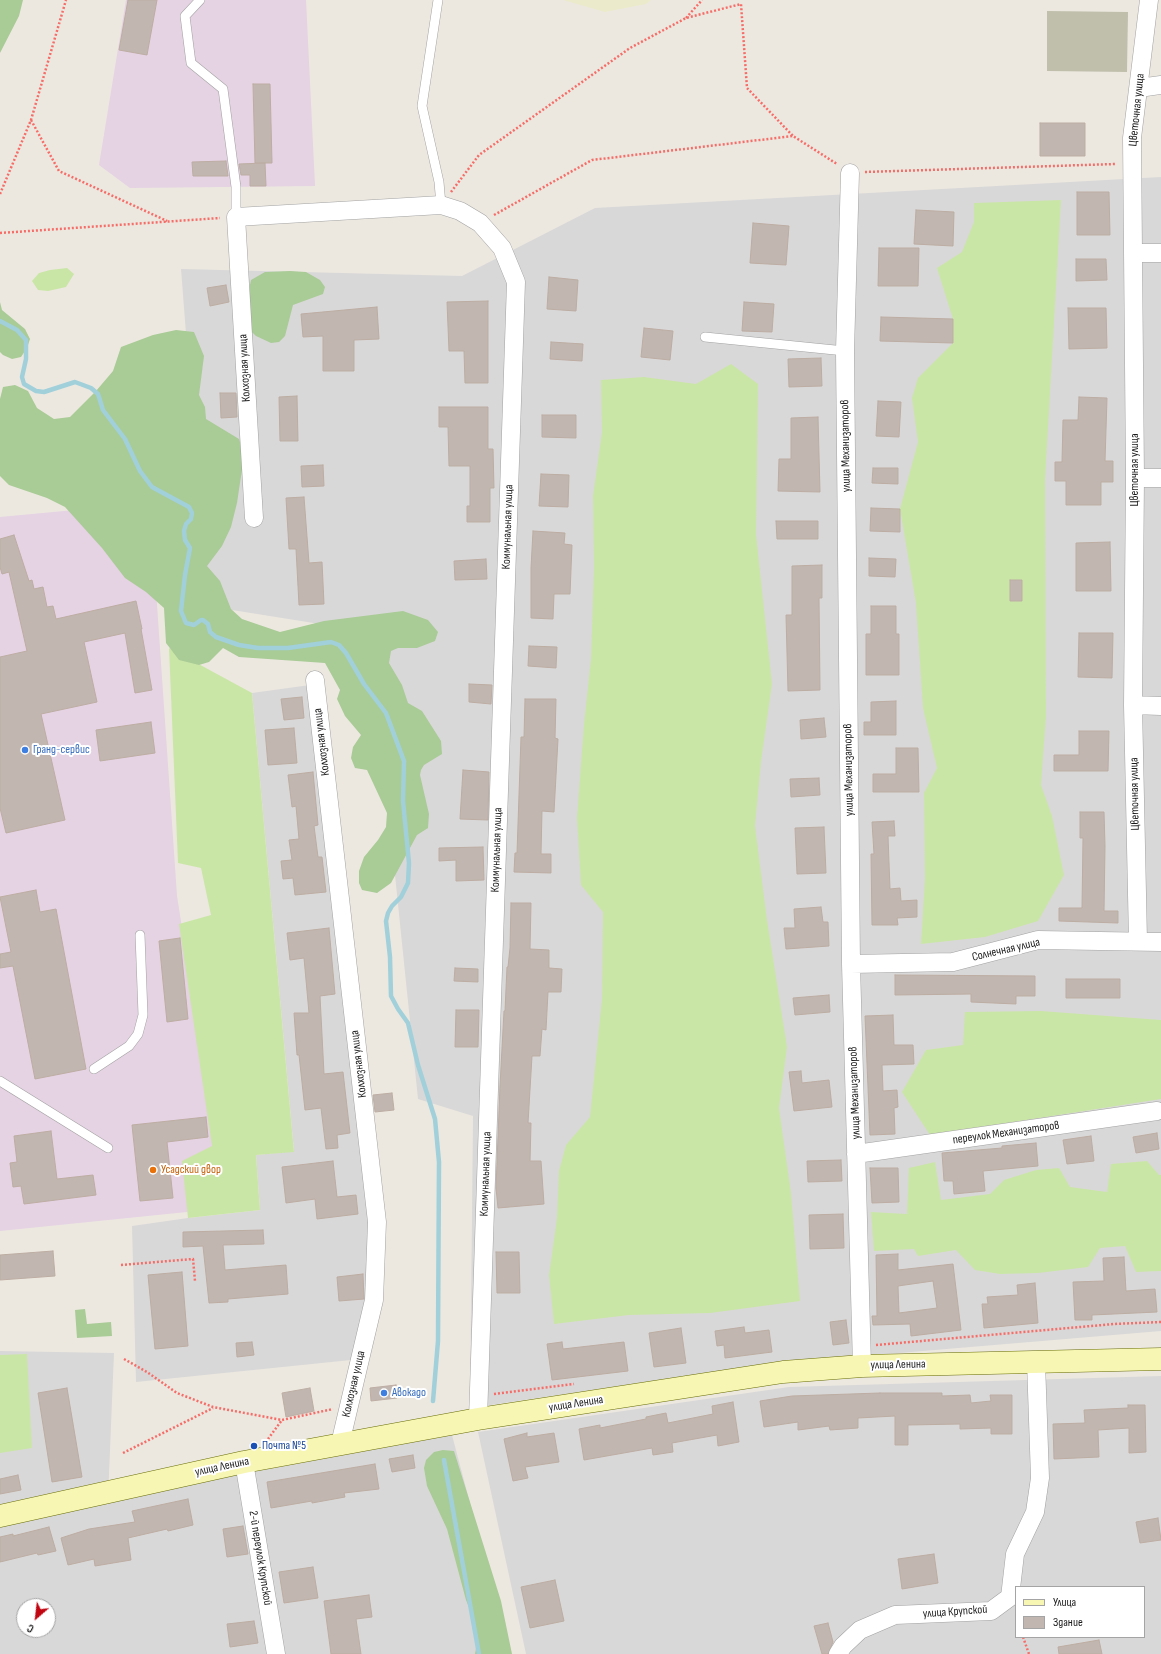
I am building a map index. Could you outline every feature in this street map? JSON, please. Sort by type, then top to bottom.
[{"type":"street","name":"Цветочная улица","points":[[1138,941],[1133,706],[1136,478],[1132,138],[1149,0]]},
{"type":"street","points":[[1139,88],[1161,84]]},
{"type":"street","name":"улица Механизаторов","points":[[850,173],[845,351],[851,964],[862,1366]]},
{"type":"street","points":[[236,217],[441,205],[460,211],[480,223]]},
{"type":"street","name":"Колхозная улица","points":[[236,217],[254,518]]},
{"type":"street","name":"Коммунальная улица","points":[[478,1419],[516,282],[502,248],[480,223]]},
{"type":"street","points":[[1134,253],[1161,253]]},
{"type":"street","points":[[1136,478],[1161,478]]},
{"type":"street","name":"Колхозная улица","points":[[315,680],[377,1222],[374,1300],[340,1444]]},
{"type":"street","points":[[1133,706],[1161,706]]},
{"type":"street","name":"Солнечная улица","points":[[851,964],[952,962],[1038,940],[1161,942]]},
{"type":"street","name":"переулок Механизаторов","points":[[856,1154],[1157,1111]]},
{"type":"street","name":"улица Ленина","points":[[0,1516],[244,1462],[340,1444],[478,1419],[783,1372],[862,1366],[1161,1358]]},
{"type":"street","name":"улица Крупской","points":[[838,1654],[843,1646],[860,1630],[895,1615],[991,1611],[1010,1597],[1015,1554],[1035,1512],[1040,1478],[1036,1362]]},
{"type":"street","name":"2-й переулок Крупской","points":[[244,1462],[276,1654]]},
{"type":"lane","points":[[200,0],[185,16],[191,63],[223,89],[236,187],[236,217]]},
{"type":"lane","points":[[438,0],[422,106],[439,182],[441,205]]},
{"type":"lane","points":[[705,337],[845,351]]},
{"type":"lane","points":[[94,1069],[128,1046],[138,1034],[143,1015],[140,935]]},
{"type":"lane","points":[[0,1081],[108,1148]]},
{"type":"path","points":[[0,194],[31,120],[66,0]]},
{"type":"path","points":[[686,18],[702,0]]},
{"type":"path","points":[[441,205],[479,155],[630,48],[686,18],[741,4],[746,88],[793,136],[850,173],[1133,163]]},
{"type":"path","points":[[31,120],[59,171],[169,222]]},
{"type":"path","points":[[480,223],[592,160],[793,136]]},
{"type":"path","points":[[0,233],[236,217]]},
{"type":"path","points":[[121,1265],[193,1259],[195,1281]]},
{"type":"path","points":[[124,1359],[147,1372],[177,1394],[213,1408],[282,1420],[349,1405]]},
{"type":"path","points":[[123,1453],[213,1408]]},
{"type":"path","points":[[1023,1638],[1028,1654]]},
{"type":"shaded area","points":[[126,0],[306,0],[315,186],[130,188],[99,165]]},
{"type":"shaded area","points":[[563,0],[651,0],[646,4],[605,12]]},
{"type":"shaded area","points":[[1047,11],[1128,12],[1127,72],[1047,71]]},
{"type":"shaded area","points":[[1161,177],[1161,1331],[768,1364],[470,1408],[473,1116],[418,1099],[370,632],[207,606],[181,269],[462,276],[595,208]]},
{"type":"shaded area","points":[[150,503],[177,896],[226,1208],[0,1231],[0,517]]},
{"type":"shaded area","points":[[310,685],[373,1220],[372,1298],[351,1360],[136,1382],[132,1226],[260,1210],[256,1155],[294,1151],[252,693]]},
{"type":"shaded area","points":[[0,1351],[114,1353],[108,1499],[452,1435],[510,1654],[0,1654]]},
{"type":"shaded area","points":[[1161,1376],[1161,1654],[526,1654],[478,1432],[789,1387]]},
{"type":"green space","points":[[0,0],[23,0],[19,16],[0,53]]},
{"type":"green space","points":[[1061,200],[1045,480],[1046,716],[1041,785],[1052,816],[1064,875],[1038,921],[985,937],[921,944],[925,878],[924,793],[937,768],[923,708],[916,603],[900,509],[918,442],[912,398],[918,378],[953,343],[953,319],[937,268],[962,252],[974,222],[974,203]]},
{"type":"green space","points":[[67,268],[74,274],[66,287],[48,291],[38,290],[32,281],[39,273]]},
{"type":"green space","points":[[265,272],[306,272],[320,280],[325,287],[323,294],[293,305],[285,336],[279,342],[271,343],[256,336],[250,330],[246,304],[251,280]]},
{"type":"green space","points":[[0,302],[2,310],[25,329],[30,339],[27,348],[21,357],[12,359],[0,352]]},
{"type":"green space","points":[[176,330],[194,332],[204,356],[199,395],[205,407],[206,419],[239,439],[244,456],[237,503],[231,527],[222,546],[207,566],[220,581],[231,609],[242,619],[280,632],[324,621],[403,611],[428,620],[438,632],[435,641],[417,648],[398,648],[391,651],[389,663],[402,685],[408,703],[422,711],[441,741],[442,754],[424,765],[420,775],[429,814],[428,828],[417,835],[391,883],[377,893],[362,890],[359,883],[359,871],[364,857],[378,840],[386,827],[387,813],[367,770],[355,768],[351,758],[353,747],[361,735],[345,716],[337,699],[340,690],[325,663],[239,657],[223,648],[209,662],[199,665],[179,660],[166,643],[164,608],[146,592],[125,578],[102,548],[65,507],[47,498],[9,485],[0,476],[0,399],[3,387],[15,385],[28,391],[37,408],[54,419],[70,417],[96,391],[113,371],[121,347],[153,335]]},
{"type":"green space","points":[[731,364],[758,384],[756,534],[772,684],[761,762],[755,826],[767,920],[787,1047],[779,1108],[791,1193],[800,1301],[710,1313],[629,1315],[554,1324],[549,1275],[557,1218],[559,1171],[566,1145],[590,1117],[602,999],[603,912],[581,885],[577,818],[584,724],[591,659],[594,567],[593,496],[602,432],[601,380],[644,377],[696,384]]},
{"type":"green space","points":[[169,648],[252,693],[294,1152],[256,1155],[260,1210],[188,1218],[182,1161],[212,1146],[179,924],[211,915],[201,868],[178,863]]},
{"type":"green space","points":[[1041,1011],[1161,1020],[1161,1099],[930,1135],[902,1092],[926,1050],[963,1045],[965,1012]]},
{"type":"green space","points":[[1147,1161],[1159,1175],[1161,1175],[1161,1271],[1136,1272],[1125,1246],[1100,1248],[1088,1267],[1038,1273],[1000,1274],[975,1270],[956,1250],[918,1256],[914,1249],[874,1251],[871,1212],[907,1214],[909,1168],[935,1162],[941,1200],[990,1194],[1004,1180],[1036,1170],[1059,1168],[1070,1187],[1107,1192],[1111,1164]]},
{"type":"green space","points":[[85,1309],[87,1324],[111,1322],[112,1336],[77,1338],[75,1310]]},
{"type":"green space","points":[[27,1354],[32,1448],[0,1453],[0,1355]]},
{"type":"green space","points":[[443,1450],[454,1451],[501,1601],[512,1654],[475,1654],[475,1622],[466,1600],[447,1529],[427,1486],[424,1468],[426,1460],[434,1452]]},
{"type":"building","points":[[128,0],[157,0],[147,55],[119,50]]},
{"type":"building","points":[[253,84],[270,84],[272,163],[255,163]]},
{"type":"building","points":[[1040,123],[1085,123],[1085,156],[1040,156]]},
{"type":"building","points":[[226,161],[228,176],[193,176],[192,162]]},
{"type":"building","points":[[265,163],[266,186],[250,186],[250,175],[241,175],[239,164]]},
{"type":"building","points":[[1077,192],[1109,192],[1110,235],[1077,235]]},
{"type":"building","points":[[916,210],[954,212],[953,246],[914,244]]},
{"type":"building","points":[[753,223],[789,226],[786,265],[750,263]]},
{"type":"building","points":[[879,248],[919,248],[918,286],[878,286]]},
{"type":"building","points":[[1076,259],[1106,259],[1107,280],[1076,281]]},
{"type":"building","points":[[549,277],[578,280],[576,311],[547,309]]},
{"type":"building","points":[[226,285],[229,302],[210,306],[207,288]]},
{"type":"building","points":[[488,301],[488,383],[465,383],[464,351],[449,351],[447,302]]},
{"type":"building","points":[[744,302],[774,304],[772,332],[742,331]]},
{"type":"building","points":[[377,307],[379,339],[354,340],[354,371],[323,371],[323,336],[303,337],[301,314]]},
{"type":"building","points":[[1068,308],[1106,308],[1107,348],[1069,349]]},
{"type":"building","points":[[881,317],[953,319],[953,343],[880,341]]},
{"type":"building","points":[[644,328],[673,331],[670,360],[641,357]]},
{"type":"building","points":[[551,342],[583,344],[582,361],[550,359]]},
{"type":"building","points":[[821,358],[822,386],[789,387],[788,359]]},
{"type":"building","points":[[220,393],[236,393],[237,417],[221,418]]},
{"type":"building","points":[[297,396],[298,441],[280,441],[279,397]]},
{"type":"building","points":[[1079,397],[1107,398],[1105,461],[1113,461],[1113,482],[1101,482],[1101,505],[1066,505],[1066,481],[1055,481],[1055,462],[1062,462],[1063,420],[1078,420]]},
{"type":"building","points":[[878,401],[901,402],[899,437],[876,436]]},
{"type":"building","points":[[439,407],[488,407],[488,449],[493,449],[494,488],[490,488],[490,522],[467,522],[467,506],[470,506],[470,466],[449,466],[448,427],[439,427]]},
{"type":"building","points":[[542,415],[576,415],[576,438],[542,437]]},
{"type":"building","points":[[818,417],[820,492],[778,491],[779,459],[791,459],[791,418]]},
{"type":"building","points":[[323,465],[324,486],[302,487],[301,466]]},
{"type":"building","points":[[873,468],[898,468],[898,484],[872,483]]},
{"type":"building","points":[[541,474],[569,475],[568,507],[539,506]]},
{"type":"building","points":[[304,497],[309,563],[322,562],[324,604],[299,605],[296,549],[289,549],[286,498]]},
{"type":"building","points":[[871,508],[900,509],[900,532],[870,531]]},
{"type":"building","points":[[776,521],[818,521],[818,539],[777,539]]},
{"type":"building","points":[[533,531],[565,533],[564,544],[572,545],[570,594],[554,594],[553,619],[531,618]]},
{"type":"building","points":[[14,535],[29,581],[32,580],[34,589],[43,587],[47,607],[53,606],[56,619],[136,601],[152,690],[135,693],[125,633],[84,642],[97,702],[41,714],[65,820],[6,833],[0,808],[0,657],[27,651],[9,572],[2,574],[0,567],[0,539]]},
{"type":"building","points":[[1110,542],[1111,591],[1076,591],[1076,543]]},
{"type":"building","points":[[869,558],[896,559],[895,577],[869,576]]},
{"type":"building","points":[[486,559],[487,579],[455,580],[454,561]]},
{"type":"building","points":[[822,565],[822,598],[819,598],[820,690],[788,691],[786,615],[792,615],[792,566]]},
{"type":"building","points":[[1010,580],[1022,580],[1022,601],[1010,601]]},
{"type":"building","points":[[871,606],[896,606],[896,634],[899,634],[899,675],[866,675],[866,634],[871,634]]},
{"type":"building","points":[[1079,633],[1113,633],[1112,678],[1078,677]]},
{"type":"building","points":[[529,646],[557,647],[556,668],[528,666]]},
{"type":"building","points":[[469,684],[492,685],[491,704],[469,702]]},
{"type":"building","points":[[302,697],[304,718],[284,720],[281,699]]},
{"type":"building","points":[[525,699],[556,699],[555,738],[558,739],[554,812],[542,811],[541,854],[551,854],[551,873],[514,872],[515,853],[517,853],[521,737],[524,737]]},
{"type":"building","points":[[896,701],[896,735],[864,735],[864,722],[871,722],[871,702]]},
{"type":"building","points":[[824,718],[826,737],[801,739],[800,720]]},
{"type":"building","points":[[151,722],[155,753],[100,761],[96,730]]},
{"type":"building","points":[[294,728],[297,763],[268,765],[265,730]]},
{"type":"building","points":[[1079,731],[1109,731],[1108,771],[1054,771],[1054,755],[1079,755]]},
{"type":"building","points":[[896,748],[918,748],[919,792],[873,792],[873,774],[896,774]]},
{"type":"building","points":[[463,770],[489,772],[488,820],[460,819]]},
{"type":"building","points":[[313,772],[318,825],[314,826],[318,857],[322,857],[326,892],[295,895],[293,878],[283,879],[281,861],[292,860],[289,840],[299,839],[296,806],[292,807],[288,775]]},
{"type":"building","points":[[819,778],[820,795],[791,797],[790,779]]},
{"type":"building","points":[[1080,812],[1104,812],[1104,911],[1118,911],[1118,923],[1059,921],[1059,908],[1082,908],[1083,838],[1080,838]]},
{"type":"building","points":[[894,821],[895,836],[888,836],[890,889],[900,888],[901,901],[917,900],[917,917],[897,918],[898,925],[872,925],[871,854],[874,854],[872,822]]},
{"type":"building","points":[[824,827],[826,873],[797,874],[795,828]]},
{"type":"building","points":[[483,847],[484,880],[456,881],[456,860],[439,861],[439,848]]},
{"type":"building","points":[[36,890],[40,912],[56,909],[86,1069],[35,1079],[13,966],[0,968],[0,954],[11,952],[0,897]]},
{"type":"building","points":[[511,903],[531,903],[530,949],[549,950],[549,968],[562,969],[561,992],[548,992],[546,1030],[542,1029],[540,1056],[532,1056],[528,1123],[531,1123],[530,1161],[541,1161],[544,1204],[498,1208],[496,1188],[500,1086],[507,967],[510,948]]},
{"type":"building","points":[[821,907],[823,922],[828,922],[829,946],[786,949],[784,928],[795,928],[794,909]]},
{"type":"building","points":[[329,928],[335,994],[320,996],[324,1074],[343,1072],[350,1133],[337,1135],[338,1148],[326,1149],[321,1108],[305,1110],[299,1055],[297,1055],[294,1013],[309,1013],[304,958],[290,960],[287,933]]},
{"type":"building","points":[[180,938],[188,1019],[167,1022],[159,941]]},
{"type":"building","points":[[455,968],[478,969],[478,982],[454,981]]},
{"type":"building","points":[[895,975],[1035,976],[1035,996],[1016,996],[1016,1004],[971,1002],[971,994],[895,995]]},
{"type":"building","points":[[1066,979],[1120,979],[1120,998],[1066,998]]},
{"type":"building","points":[[829,995],[830,1012],[795,1015],[793,998]]},
{"type":"building","points":[[456,1010],[479,1010],[478,1047],[455,1047]]},
{"type":"building","points":[[893,1015],[894,1045],[913,1045],[914,1064],[882,1065],[883,1091],[897,1090],[898,1107],[894,1108],[895,1134],[870,1135],[865,1016]]},
{"type":"building","points":[[801,1071],[802,1083],[829,1080],[832,1107],[794,1111],[789,1072]]},
{"type":"building","points":[[392,1093],[394,1110],[375,1112],[373,1095]]},
{"type":"building","name":"Усадский двор","points":[[206,1117],[208,1137],[167,1142],[173,1198],[140,1201],[132,1125]]},
{"type":"building","points":[[51,1131],[57,1179],[93,1175],[96,1195],[24,1204],[21,1186],[13,1187],[10,1163],[17,1162],[14,1136]]},
{"type":"building","points":[[1157,1133],[1159,1149],[1136,1153],[1133,1137]]},
{"type":"building","points":[[1091,1136],[1094,1161],[1067,1164],[1063,1140]]},
{"type":"building","points":[[1036,1143],[1038,1166],[983,1171],[985,1191],[954,1194],[953,1181],[944,1181],[942,1153],[1002,1148],[1002,1146]]},
{"type":"building","points":[[841,1160],[842,1181],[808,1182],[807,1161]]},
{"type":"building","points":[[333,1161],[337,1197],[356,1195],[358,1214],[317,1219],[315,1199],[286,1203],[282,1167]]},
{"type":"building","points":[[870,1168],[898,1168],[899,1202],[872,1203]]},
{"type":"building","points":[[843,1214],[844,1248],[810,1249],[809,1215]]},
{"type":"building","points":[[263,1230],[264,1244],[223,1245],[225,1270],[286,1265],[288,1294],[228,1299],[228,1302],[209,1303],[203,1246],[183,1247],[183,1232]]},
{"type":"building","points":[[53,1251],[55,1276],[0,1280],[0,1255]]},
{"type":"building","points":[[496,1252],[519,1252],[520,1293],[497,1293]]},
{"type":"building","points":[[898,1254],[898,1270],[953,1264],[961,1330],[911,1336],[910,1324],[873,1325],[872,1316],[877,1316],[876,1255]],"holes":[[[933,1281],[937,1308],[899,1313],[898,1286]]]},
{"type":"building","points":[[1124,1257],[1126,1291],[1155,1289],[1157,1312],[1092,1315],[1092,1320],[1075,1320],[1073,1282],[1104,1281],[1103,1258]]},
{"type":"building","points":[[182,1272],[188,1346],[155,1349],[148,1275]]},
{"type":"building","points":[[363,1274],[364,1299],[339,1301],[337,1277]]},
{"type":"building","points":[[1035,1283],[1038,1323],[984,1328],[982,1304],[988,1304],[987,1297],[1018,1295],[1017,1285]]},
{"type":"building","points":[[846,1320],[849,1343],[833,1345],[830,1322]]},
{"type":"building","points":[[744,1327],[745,1333],[769,1330],[772,1352],[725,1358],[724,1345],[717,1346],[715,1331]]},
{"type":"building","points":[[681,1328],[686,1363],[654,1367],[649,1333]]},
{"type":"building","points":[[252,1342],[254,1355],[237,1357],[236,1343]]},
{"type":"building","points":[[562,1342],[563,1349],[624,1342],[628,1371],[552,1380],[547,1344]]},
{"type":"building","name":"Авокадо","points":[[396,1385],[397,1398],[371,1401],[370,1388]]},
{"type":"building","points":[[67,1388],[82,1477],[52,1482],[38,1393]]},
{"type":"building","points":[[310,1388],[314,1411],[286,1417],[282,1393]]},
{"type":"building","points":[[880,1393],[942,1393],[942,1396],[970,1395],[971,1403],[991,1401],[990,1395],[1012,1395],[1012,1434],[991,1434],[991,1428],[960,1429],[960,1424],[908,1425],[908,1445],[895,1445],[895,1416],[858,1418],[858,1428],[830,1430],[829,1426],[798,1430],[798,1422],[764,1427],[760,1401],[792,1396]]},
{"type":"building","points":[[733,1402],[739,1442],[718,1446],[717,1435],[672,1443],[673,1452],[653,1455],[652,1448],[584,1460],[579,1429],[600,1425],[600,1428],[646,1419],[646,1417],[666,1413],[668,1423],[713,1414],[712,1406]]},
{"type":"building","points":[[1128,1405],[1145,1405],[1146,1452],[1129,1453],[1129,1428],[1098,1430],[1099,1457],[1054,1459],[1053,1424],[1085,1423],[1084,1410],[1128,1408]]},
{"type":"building","points":[[527,1433],[527,1437],[554,1433],[559,1462],[525,1467],[528,1478],[513,1481],[504,1439]]},
{"type":"building","points":[[413,1455],[415,1468],[392,1472],[389,1459]]},
{"type":"building","points":[[375,1464],[379,1489],[344,1493],[345,1497],[312,1503],[312,1501],[271,1508],[267,1482]]},
{"type":"building","points":[[18,1475],[21,1490],[0,1494],[0,1479]]},
{"type":"building","points":[[188,1499],[193,1525],[128,1538],[131,1560],[95,1566],[94,1559],[68,1565],[61,1538],[89,1529],[135,1522],[132,1511]]},
{"type":"building","points":[[1158,1518],[1161,1540],[1140,1543],[1136,1522]]},
{"type":"building","points":[[243,1526],[248,1554],[227,1557],[223,1529]]},
{"type":"building","points":[[49,1527],[56,1551],[38,1555],[37,1553],[0,1562],[0,1537],[13,1534],[13,1536]]},
{"type":"building","points":[[934,1554],[938,1583],[902,1589],[898,1559]]},
{"type":"building","points":[[313,1567],[318,1598],[284,1603],[279,1572]]},
{"type":"building","points":[[555,1580],[564,1621],[530,1628],[521,1587]]},
{"type":"building","points":[[369,1595],[372,1617],[356,1619],[361,1654],[331,1654],[324,1601]]},
{"type":"building","points":[[254,1621],[258,1643],[230,1647],[227,1624]]},
{"type":"building","points":[[828,1623],[833,1642],[828,1654],[822,1654],[814,1626]]},
{"type":"building","points":[[1099,1640],[1102,1654],[1059,1654],[1058,1647]]},
{"type":"waterway","points":[[0,321],[17,330],[26,340],[26,359],[22,377],[24,384],[36,391],[44,392],[75,382],[91,388],[98,394],[103,410],[125,439],[140,471],[152,487],[189,507],[192,513],[191,519],[186,524],[184,531],[185,540],[190,548],[181,611],[186,623],[194,625],[203,620],[208,624],[210,632],[216,637],[239,645],[258,648],[288,648],[331,642],[339,645],[346,653],[364,684],[386,713],[404,761],[403,801],[409,863],[408,883],[401,897],[392,906],[386,921],[390,957],[391,996],[408,1023],[418,1065],[435,1119],[439,1162],[438,1341],[433,1401]]},
{"type":"waterway","points":[[444,1460],[479,1654]]},
{"type":"place","name":"Гранд-сервис","points":[[25,750]]},
{"type":"place","name":"Усадский двор","points":[[153,1170]]},
{"type":"place","name":"Авокадо","points":[[384,1393]]},
{"type":"place","name":"Почта №5","points":[[254,1446]]}]
